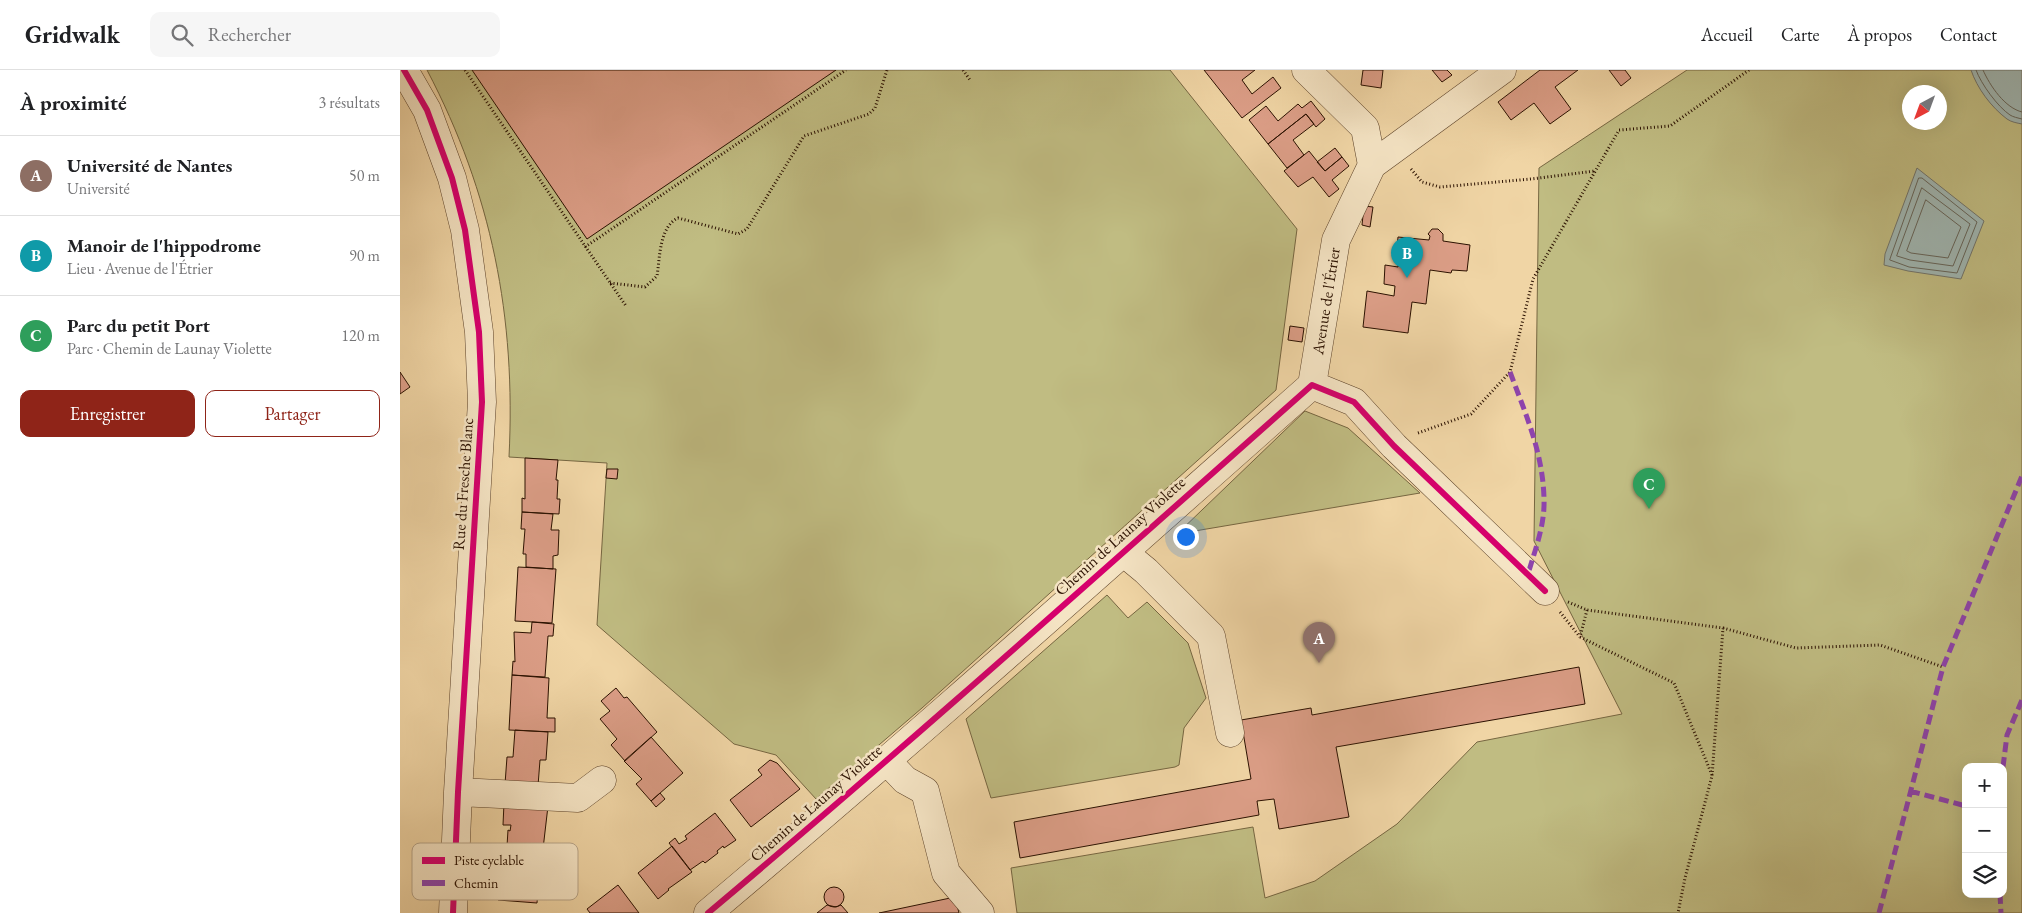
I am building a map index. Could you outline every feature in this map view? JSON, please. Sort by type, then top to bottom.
[{"type":"street","name":"Rue du Fresche Blanc","points":[[404,70],[427,110],[452,178],[465,230],[479,332],[482,402],[456,843]]},
{"type":"street","points":[[1306,70],[1365,128],[1372,165]]},
{"type":"street","name":"Avenue de l'Étrier","points":[[1312,384],[1336,240],[1372,165],[1502,70]]},
{"type":"street","points":[[1312,384],[1354,402],[1394,446],[1545,591]]},
{"type":"street","name":"Chemin de Launay Violette","points":[[708,913],[887,761],[1312,384]]},
{"type":"street","points":[[1123,552],[1146,571],[1211,636],[1230,733]]},
{"type":"street","points":[[887,761],[905,780],[926,792],[946,873],[980,913]]},
{"type":"street","points":[[458,792],[578,798],[602,780]]},
{"type":"street","name":"Rue du Fresche Blanc","points":[[453,913],[454,900]]},
{"type":"path","points":[[465,70],[626,306]]},
{"type":"path","points":[[585,247],[846,70]]},
{"type":"path","points":[[610,282],[646,287],[653,282],[657,276],[665,230],[671,221],[678,218],[738,234],[747,229],[804,136],[869,114],[875,108],[887,70]]},
{"type":"path","points":[[963,70],[970,80]]},
{"type":"path","points":[[1394,446],[1412,435],[1472,414],[1510,372],[1533,279],[1619,130],[1670,126],[1749,70]]},
{"type":"path","points":[[1422,182],[1440,187],[1595,171]]},
{"type":"path","points":[[1545,591],[1580,637],[1674,683],[1712,776]]},
{"type":"path","points":[[1580,637],[1588,610],[1723,628],[1796,648],[1880,645],[1943,667]]},
{"type":"path","points":[[1678,913],[1685,878],[1712,776],[1723,628]]},
{"type":"shaded area","points":[[427,70],[1170,70],[1297,229],[1276,390],[922,708],[816,799],[776,755],[734,744],[597,625],[607,463],[509,457],[510,405],[508,355],[503,306],[495,258],[483,210],[468,163],[449,116]]},
{"type":"shaded area","points":[[1687,70],[2022,70],[2022,913],[1017,913],[1011,868],[1253,827],[1265,898],[1315,881],[1397,824],[1477,742],[1622,714],[1534,541],[1539,168]]},
{"type":"shaded area","points":[[1305,411],[1348,428],[1420,493],[1177,534]]},
{"type":"shaded area","points":[[1107,595],[1128,618],[1147,602],[1188,643],[1206,698],[1184,728],[1179,765],[991,798],[966,719]]},
{"type":"water","points":[[1971,70],[2022,70],[2022,124],[2009,120],[1995,109],[1981,90]]},
{"type":"water","points":[[1917,168],[1984,221],[1961,279],[1908,271],[1884,265],[1885,254]]},
{"type":"building","points":[[472,70],[836,70],[587,239]]},
{"type":"building","points":[[1204,70],[1255,70],[1242,80],[1252,94],[1273,77],[1281,88],[1242,118]]},
{"type":"building","points":[[1363,70],[1383,70],[1381,88],[1361,85]]},
{"type":"building","points":[[1432,70],[1447,70],[1452,75],[1442,82]]},
{"type":"building","points":[[1540,70],[1578,70],[1555,87],[1571,109],[1550,124],[1534,103],[1511,120],[1498,102]]},
{"type":"building","points":[[1609,70],[1625,70],[1631,78],[1621,86]]},
{"type":"building","points":[[1311,101],[1325,119],[1316,127],[1306,114],[1268,144],[1249,120],[1266,106],[1278,121],[1298,104],[1302,108]]},
{"type":"building","points":[[1306,114],[1314,124],[1293,140],[1304,155],[1287,168],[1268,144]]},
{"type":"building","points":[[1335,148],[1342,157],[1325,171],[1317,162]]},
{"type":"building","points":[[1309,151],[1325,171],[1342,157],[1349,166],[1332,180],[1339,189],[1329,197],[1313,177],[1298,187],[1284,171]]},
{"type":"building","points":[[1364,206],[1373,207],[1370,227],[1362,225]]},
{"type":"building","points":[[1432,229],[1438,229],[1443,234],[1443,241],[1470,245],[1467,271],[1452,270],[1451,273],[1430,270],[1426,304],[1412,302],[1408,333],[1363,327],[1367,291],[1394,296],[1395,286],[1384,284],[1385,265],[1398,267],[1399,259],[1396,258],[1398,237],[1429,240],[1430,236],[1428,234]]},
{"type":"building","points":[[1290,326],[1304,328],[1302,342],[1288,340]]},
{"type":"building","points":[[400,372],[410,387],[400,394]]},
{"type":"building","points":[[525,458],[558,460],[556,480],[558,480],[557,499],[560,499],[559,514],[522,512],[522,498],[525,499]]},
{"type":"building","points":[[607,469],[618,469],[617,479],[606,478]]},
{"type":"building","points":[[522,512],[553,514],[551,530],[559,530],[558,555],[553,556],[553,569],[526,567],[526,554],[523,554],[525,529],[521,529]]},
{"type":"building","points":[[518,567],[556,569],[552,623],[515,621]]},
{"type":"building","points":[[532,622],[554,624],[553,636],[548,636],[545,677],[512,675],[513,661],[515,662],[514,632],[531,633]]},
{"type":"building","points":[[1579,667],[1585,704],[1336,747],[1349,817],[1279,829],[1274,799],[1257,801],[1259,815],[1020,858],[1014,822],[1251,779],[1241,720],[1311,708],[1312,715]]},
{"type":"building","points":[[512,675],[549,678],[547,718],[555,718],[555,732],[509,730]]},
{"type":"building","points":[[616,688],[624,698],[627,697],[657,732],[625,761],[611,745],[617,739],[600,719],[610,711],[601,701]]},
{"type":"building","points":[[515,730],[548,732],[546,760],[540,760],[538,786],[505,784],[507,757],[513,757]]},
{"type":"building","points":[[651,737],[683,773],[651,801],[636,784],[642,779],[624,761]]},
{"type":"building","points":[[770,760],[777,763],[800,789],[751,827],[730,800],[762,775],[758,770]]},
{"type":"building","points":[[660,793],[665,799],[656,807],[651,801]]},
{"type":"building","points":[[504,803],[548,806],[544,843],[507,843],[508,830],[510,831],[511,825],[503,825]]},
{"type":"building","points":[[715,813],[736,840],[724,848],[723,846],[717,851],[718,853],[705,863],[703,861],[690,870],[669,843],[675,838],[679,844],[687,839],[685,836]]},
{"type":"building","points":[[672,846],[692,872],[668,889],[658,899],[638,873]]},
{"type":"building","points":[[618,885],[639,913],[590,913],[587,909]]},
{"type":"building","points":[[834,887],[841,890],[844,897],[841,904],[834,907],[827,904],[824,897],[827,890]]},
{"type":"building","points":[[955,897],[959,913],[879,913]]},
{"type":"building","points":[[498,900],[537,900],[537,903]]},
{"type":"building","points":[[827,905],[836,907],[841,905],[848,913],[817,913]]},
{"type":"marked path","points":[[1510,372],[1533,434],[1543,482],[1543,518],[1528,574]]},
{"type":"marked path","points":[[1879,913],[1943,667],[2022,476]]},
{"type":"marked path","points":[[2004,763],[2007,735],[2022,700]]},
{"type":"marked path","points":[[1910,791],[1962,805]]},
{"type":"marked path","points":[[2000,898],[2001,913]]},
{"type":"cycle path","points":[[404,70],[427,110],[452,178],[465,230],[479,332],[482,402],[456,843]]},
{"type":"cycle path","points":[[708,913],[936,717],[1312,385],[1354,402],[1394,446],[1545,591]]},
{"type":"cycle path","points":[[453,913],[454,900]]},
{"type":"place","name":"Manoir de l'hippodrome","points":[[1407,278]]},
{"type":"place","name":"Parc du petit Port","points":[[1649,509]]},
{"type":"place","name":"Université de Nantes","points":[[1319,663]]}]
